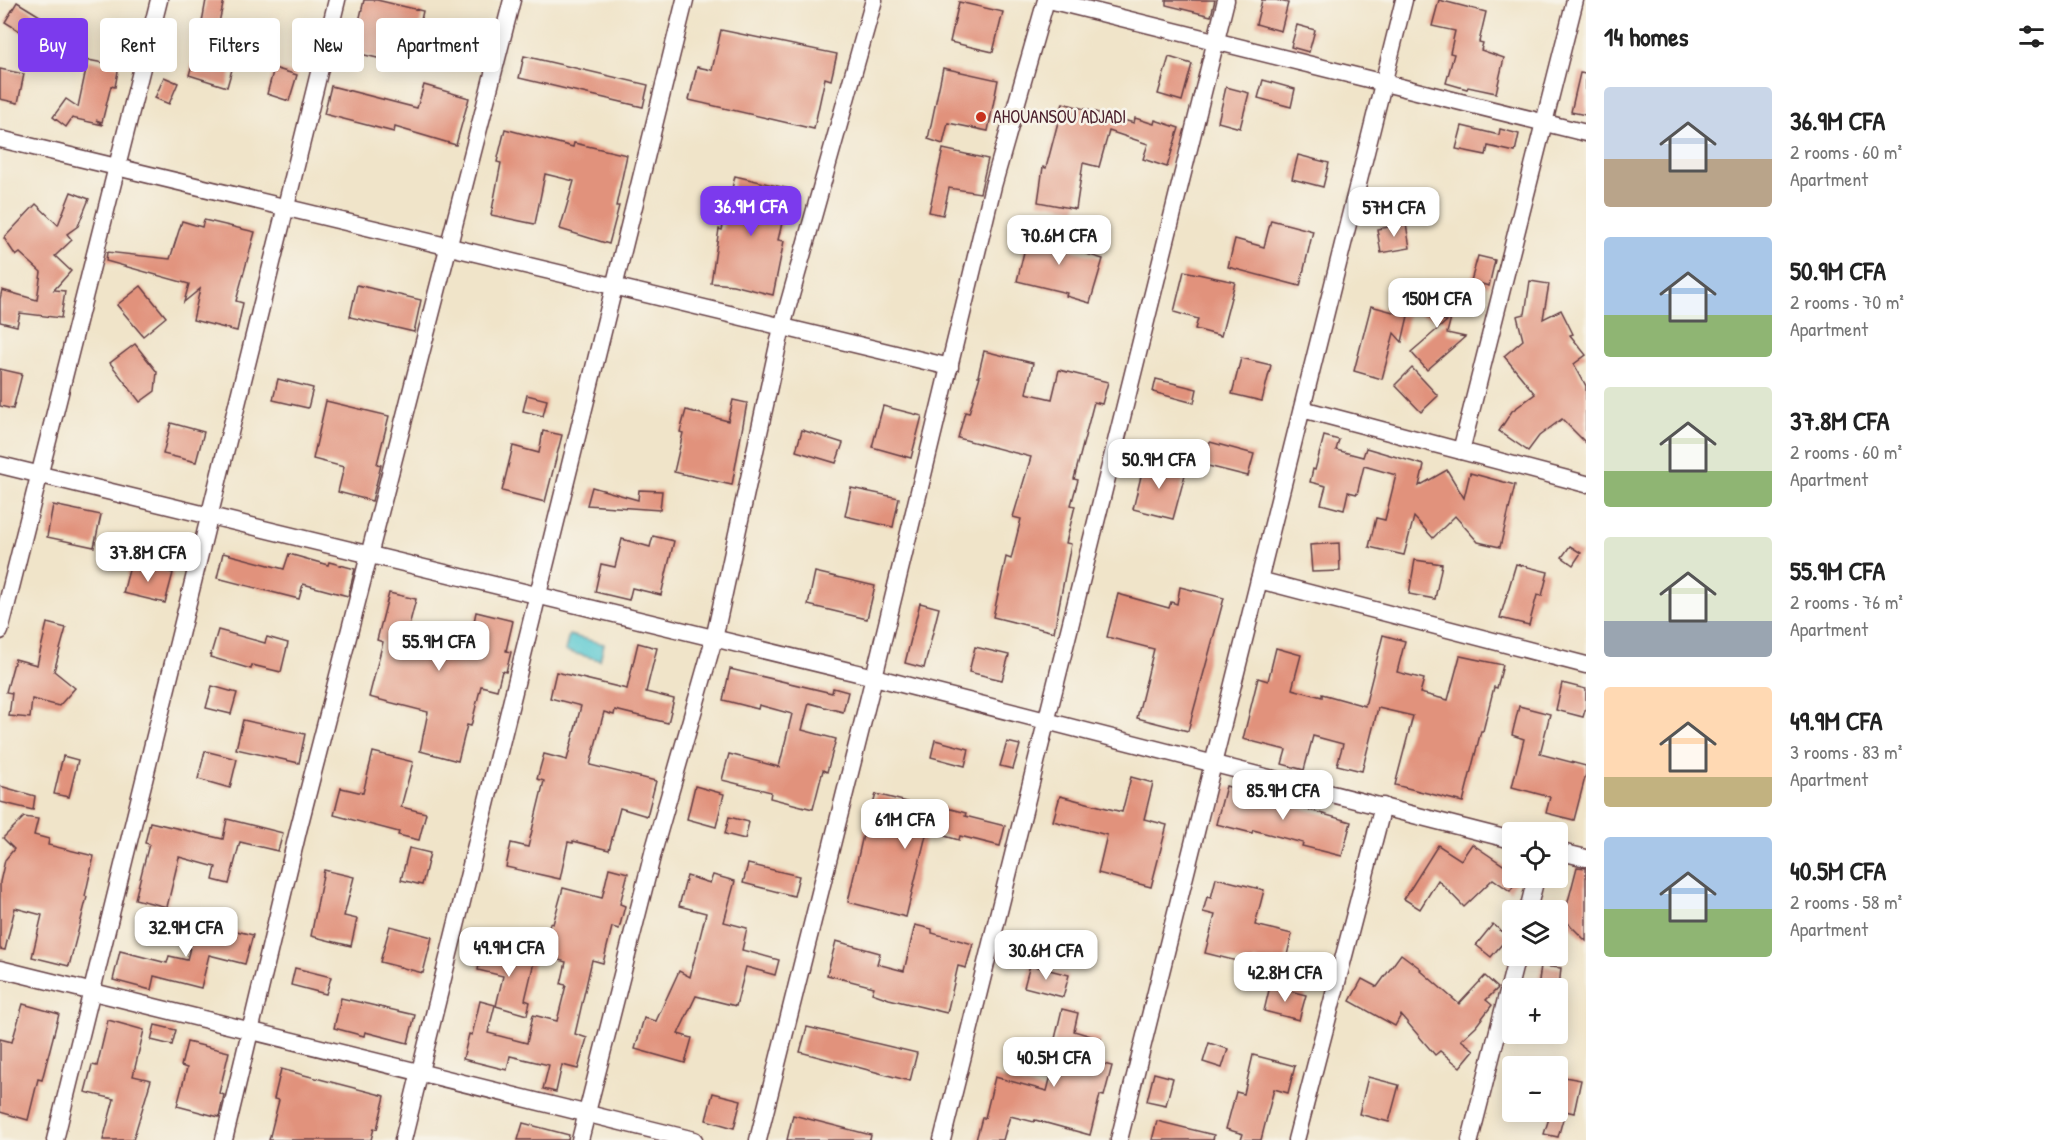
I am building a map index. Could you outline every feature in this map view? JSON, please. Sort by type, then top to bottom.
[{"type":"street","points":[[0,631],[159,0]]},
{"type":"street","points":[[55,1140],[337,0]]},
{"type":"street","points":[[224,1140],[298,831],[512,0]]},
{"type":"street","points":[[403,1140],[685,0]]},
{"type":"street","points":[[580,1140],[654,849],[714,639],[782,327],[874,0]]},
{"type":"street","points":[[758,1140],[874,677],[993,186],[1047,0],[1586,133]]},
{"type":"street","points":[[942,1140],[1226,0]]},
{"type":"street","points":[[1119,1140],[1404,0]]},
{"type":"street","points":[[1461,450],[1575,0]]},
{"type":"street","points":[[0,139],[950,367]]},
{"type":"street","points":[[1302,409],[1586,484]]},
{"type":"street","points":[[0,465],[874,677],[1502,837]]},
{"type":"street","points":[[1259,580],[1586,664]]},
{"type":"street","points":[[1296,1140],[1383,806]]},
{"type":"street","points":[[1568,854],[1586,858]]},
{"type":"street","points":[[1470,1140],[1514,966]]},
{"type":"street","points":[[0,969],[694,1140]]},
{"type":"water","points":[[569,635],[604,644],[600,660],[565,651]]},
{"type":"building","points":[[206,0],[224,0],[220,18],[203,18]]},
{"type":"building","points":[[364,0],[377,0],[423,11],[421,18],[376,18],[376,58],[364,55],[364,18],[360,18]]},
{"type":"building","points":[[1166,0],[1215,0],[1211,16],[1166,5]]},
{"type":"building","points":[[1262,0],[1288,3],[1281,31],[1256,24]]},
{"type":"building","points":[[1439,0],[1486,12],[1479,42],[1483,43],[1481,50],[1504,58],[1496,93],[1446,83],[1454,54],[1450,53],[1455,31],[1432,26]]},
{"type":"building","points":[[17,2],[43,18],[18,18],[18,30],[5,22]]},
{"type":"building","points":[[959,2],[1003,12],[993,52],[950,42]]},
{"type":"building","points":[[1297,25],[1315,30],[1309,52],[1291,47]]},
{"type":"building","points":[[721,30],[837,54],[831,80],[825,78],[814,129],[689,100],[697,67],[712,70]]},
{"type":"building","points":[[524,56],[648,85],[643,107],[519,78]]},
{"type":"building","points":[[1169,57],[1192,64],[1182,101],[1158,94]]},
{"type":"building","points":[[88,60],[100,62],[100,72],[118,72],[115,87],[111,86],[102,122],[96,120],[103,125],[72,118],[66,127],[53,117],[66,99],[78,107],[85,72],[88,72]]},
{"type":"building","points":[[943,68],[998,80],[988,131],[948,123],[943,144],[928,139]]},
{"type":"building","points":[[0,69],[24,74],[18,103],[0,99]]},
{"type":"building","points":[[280,70],[297,75],[289,101],[267,94],[273,72],[280,72]]},
{"type":"building","points":[[190,72],[231,72],[227,87],[189,75]]},
{"type":"building","points":[[1580,73],[1586,74],[1586,115],[1571,112]]},
{"type":"building","points":[[164,77],[178,83],[169,104],[155,98]]},
{"type":"building","points":[[1263,80],[1295,89],[1291,107],[1258,98]]},
{"type":"building","points":[[424,85],[469,98],[456,145],[395,127],[394,132],[324,114],[331,86],[417,108]]},
{"type":"building","points":[[1226,87],[1249,93],[1240,128],[1218,122]]},
{"type":"building","points":[[1063,103],[1134,123],[1135,118],[1154,124],[1155,120],[1179,128],[1167,167],[1143,159],[1148,144],[1109,131],[1099,167],[1083,163],[1076,209],[1038,202],[1043,167],[1046,168]]},
{"type":"building","points":[[1462,126],[1499,135],[1500,129],[1519,134],[1515,152],[1488,146],[1486,155],[1456,149]]},
{"type":"building","points":[[505,129],[573,147],[574,143],[627,155],[616,206],[619,206],[609,244],[560,229],[574,181],[545,174],[535,224],[491,215],[501,163],[497,162]]},
{"type":"building","points":[[943,149],[988,159],[980,193],[949,188],[943,215],[929,212]]},
{"type":"building","points":[[1298,155],[1329,163],[1323,187],[1292,179]]},
{"type":"building","points":[[735,176],[790,189],[778,240],[784,241],[773,295],[733,285],[711,283],[719,229],[722,230]]},
{"type":"building","points":[[71,192],[89,199],[78,226],[67,234],[72,240],[55,256],[71,271],[54,290],[65,291],[61,318],[20,313],[17,326],[0,322],[2,290],[37,300],[41,272],[20,253],[16,256],[4,238],[36,204],[58,225]]},
{"type":"building","points":[[1421,201],[1437,204],[1433,219],[1418,215]]},
{"type":"building","points":[[204,220],[255,232],[236,301],[243,303],[237,331],[193,320],[200,289],[184,302],[189,284],[106,261],[107,252],[170,259],[182,221],[202,227]]},
{"type":"building","points":[[1271,220],[1313,231],[1300,286],[1228,267],[1235,239],[1264,247]]},
{"type":"building","points":[[1406,224],[1410,248],[1381,253],[1377,229]]},
{"type":"building","points":[[1030,227],[1073,238],[1070,249],[1103,259],[1090,303],[1066,296],[1067,293],[1017,281]]},
{"type":"building","points":[[1478,256],[1495,260],[1489,286],[1471,281]]},
{"type":"building","points":[[1184,271],[1235,282],[1221,336],[1195,329],[1198,319],[1174,312]]},
{"type":"building","points":[[1530,281],[1549,284],[1543,319],[1561,310],[1573,334],[1570,335],[1586,355],[1574,364],[1586,386],[1586,443],[1562,419],[1539,436],[1528,451],[1499,431],[1512,411],[1535,394],[1504,356],[1523,340],[1517,316],[1525,314]]},
{"type":"building","points":[[357,285],[421,300],[414,332],[350,317]]},
{"type":"building","points":[[141,286],[166,317],[143,336],[117,305]]},
{"type":"building","points":[[1426,290],[1456,298],[1447,333],[1465,337],[1427,370],[1411,352],[1447,321],[1419,314]]},
{"type":"building","points":[[1371,306],[1408,316],[1402,342],[1394,333],[1382,379],[1354,371]]},
{"type":"building","points":[[135,344],[157,372],[155,391],[140,402],[110,363]]},
{"type":"building","points":[[984,351],[1033,363],[1026,393],[1052,399],[1059,370],[1108,382],[1102,404],[1094,402],[1074,479],[1078,480],[1071,505],[1075,506],[1066,543],[1071,544],[1054,632],[993,617],[1006,557],[1011,559],[1021,519],[1013,517],[1031,457],[958,438],[965,412],[969,413],[980,376],[978,376]]},
{"type":"building","points":[[1241,358],[1271,365],[1262,401],[1232,394]]},
{"type":"building","points":[[1412,368],[1438,396],[1421,412],[1395,385]]},
{"type":"building","points":[[0,369],[22,374],[13,409],[0,406]]},
{"type":"building","points":[[278,379],[313,388],[308,408],[273,400]]},
{"type":"building","points":[[1156,379],[1197,389],[1194,403],[1153,392]]},
{"type":"building","points":[[527,395],[547,400],[543,416],[523,411]]},
{"type":"building","points":[[733,400],[747,403],[732,485],[674,472],[686,410],[728,421]]},
{"type":"building","points":[[326,401],[389,416],[377,464],[381,465],[372,501],[338,492],[344,467],[313,459]]},
{"type":"building","points":[[883,406],[922,416],[911,458],[872,447]]},
{"type":"building","points":[[171,423],[204,432],[196,462],[163,454]]},
{"type":"building","points":[[802,430],[843,443],[836,463],[796,451]]},
{"type":"building","points":[[543,431],[562,435],[545,502],[502,491],[513,446],[539,453]]},
{"type":"building","points":[[1324,436],[1339,440],[1336,450],[1363,457],[1366,448],[1424,465],[1419,486],[1447,470],[1464,498],[1470,473],[1515,485],[1500,547],[1478,542],[1455,516],[1433,538],[1414,517],[1404,555],[1369,547],[1376,518],[1385,520],[1396,475],[1364,466],[1357,494],[1348,492],[1344,510],[1321,504],[1326,486],[1310,482]]},
{"type":"building","points":[[1210,442],[1254,454],[1248,476],[1204,465]]},
{"type":"building","points":[[1145,460],[1186,471],[1173,519],[1133,509]]},
{"type":"building","points":[[592,487],[638,500],[639,490],[662,491],[660,510],[587,505]]},
{"type":"building","points":[[851,488],[899,498],[893,527],[845,516]]},
{"type":"building","points":[[53,505],[101,515],[94,547],[47,537]]},
{"type":"building","points":[[653,536],[674,541],[661,595],[632,588],[629,600],[595,592],[601,564],[615,567],[622,539],[650,547]]},
{"type":"building","points":[[1339,543],[1340,571],[1312,572],[1310,545]]},
{"type":"building","points":[[1570,546],[1581,553],[1573,565],[1562,557]]},
{"type":"building","points":[[223,553],[284,569],[289,554],[328,565],[329,562],[355,569],[348,596],[303,584],[299,599],[217,578]]},
{"type":"building","points":[[1415,560],[1442,564],[1435,599],[1409,594]]},
{"type":"building","points":[[131,562],[173,573],[165,603],[123,593]]},
{"type":"building","points":[[1516,564],[1548,572],[1542,596],[1537,595],[1529,625],[1500,618]]},
{"type":"building","points":[[815,572],[875,586],[867,619],[808,605]]},
{"type":"building","points":[[1180,587],[1224,598],[1188,731],[1137,718],[1154,649],[1107,637],[1118,594],[1169,608],[1171,602],[1177,604]]},
{"type":"building","points":[[389,593],[416,599],[410,629],[445,637],[470,642],[476,612],[513,621],[506,651],[511,652],[506,672],[502,671],[497,690],[481,686],[471,726],[467,725],[458,761],[420,751],[428,712],[369,697],[383,642],[377,640]]},
{"type":"building","points":[[920,603],[939,608],[924,668],[905,663]]},
{"type":"building","points":[[47,623],[66,628],[54,671],[75,688],[59,706],[32,699],[30,718],[9,716],[12,693],[6,692],[15,659],[37,665]]},
{"type":"building","points":[[218,630],[265,643],[267,637],[288,643],[281,672],[252,665],[251,669],[210,657]]},
{"type":"building","points":[[1383,635],[1405,641],[1397,672],[1424,679],[1420,693],[1448,700],[1460,656],[1503,665],[1497,688],[1494,687],[1483,731],[1481,731],[1463,802],[1395,785],[1413,716],[1378,708],[1362,771],[1337,765],[1343,744],[1313,736],[1304,770],[1282,764],[1286,750],[1243,739],[1258,678],[1268,681],[1276,648],[1301,655],[1292,689],[1322,697],[1322,694],[1365,706]]},
{"type":"building","points":[[638,643],[657,648],[646,692],[674,699],[668,723],[615,710],[614,715],[604,712],[590,765],[656,781],[647,816],[620,808],[609,850],[573,841],[573,843],[568,842],[560,879],[506,867],[511,843],[528,847],[544,781],[537,779],[544,754],[567,760],[581,706],[550,698],[556,672],[627,689]]},
{"type":"building","points":[[975,647],[1009,655],[1002,680],[969,672]]},
{"type":"building","points":[[730,669],[832,693],[833,688],[848,692],[843,712],[809,703],[802,730],[836,739],[827,772],[823,770],[813,809],[770,798],[771,792],[722,780],[729,754],[779,767],[792,714],[759,705],[758,709],[723,700]]},
{"type":"building","points":[[1562,683],[1586,689],[1586,707],[1583,717],[1556,710]]},
{"type":"building","points":[[212,686],[237,693],[231,714],[206,708]]},
{"type":"building","points":[[1519,706],[1550,714],[1540,754],[1586,766],[1574,820],[1546,813],[1550,797],[1512,787],[1524,739],[1512,735]]},
{"type":"building","points":[[243,720],[305,734],[299,763],[236,749]]},
{"type":"building","points":[[935,740],[969,749],[965,766],[931,757]]},
{"type":"building","points":[[1007,742],[1020,745],[1013,769],[1000,766]]},
{"type":"building","points":[[205,751],[237,759],[230,788],[198,779]]},
{"type":"building","points":[[373,752],[413,762],[401,807],[426,813],[419,840],[398,835],[399,832],[334,815],[341,788],[363,793]]},
{"type":"building","points":[[63,756],[78,760],[69,797],[54,794]]},
{"type":"building","points":[[1131,777],[1153,783],[1144,819],[1167,825],[1151,887],[1098,873],[1107,835],[1053,821],[1060,796],[1122,812]]},
{"type":"building","points":[[0,786],[35,796],[33,810],[0,802]]},
{"type":"building","points":[[695,786],[724,794],[716,827],[687,819]]},
{"type":"building","points":[[1226,786],[1351,822],[1342,856],[1253,830],[1252,833],[1216,824]]},
{"type":"building","points":[[876,794],[938,810],[939,806],[966,813],[965,816],[1005,826],[1000,846],[960,836],[959,840],[927,831],[906,917],[848,902],[865,826],[867,826]]},
{"type":"building","points":[[24,817],[38,819],[34,835],[49,839],[48,845],[94,856],[85,896],[87,897],[69,966],[32,957],[42,915],[15,908],[5,950],[0,949],[0,882],[5,860],[14,849],[3,838]]},
{"type":"building","points":[[729,817],[749,822],[745,839],[725,834]]},
{"type":"building","points":[[227,819],[283,833],[278,851],[240,842],[229,884],[213,880],[216,867],[179,857],[167,907],[135,899],[149,844],[145,843],[150,822],[223,839]]},
{"type":"building","points":[[1472,844],[1502,864],[1502,885],[1493,879],[1464,907],[1438,880],[1420,909],[1404,899],[1438,845],[1461,860]]},
{"type":"building","points":[[409,848],[430,853],[422,885],[401,880]]},
{"type":"building","points":[[748,864],[799,876],[794,896],[743,883]]},
{"type":"building","points":[[1577,867],[1586,868],[1586,941],[1568,923],[1568,902]]},
{"type":"building","points":[[609,868],[628,873],[620,904],[625,906],[619,929],[612,927],[603,963],[592,960],[575,1034],[587,1038],[578,1069],[562,1065],[556,1092],[543,1089],[549,1065],[510,1056],[507,1070],[463,1059],[469,1034],[472,1035],[480,1001],[495,1005],[488,1033],[527,1043],[533,1015],[557,1021],[566,985],[561,984],[566,962],[542,955],[550,923],[553,924],[563,888],[602,898]]},
{"type":"building","points":[[324,870],[354,877],[344,916],[357,919],[351,946],[311,936]]},
{"type":"building","points":[[713,875],[735,881],[724,922],[747,928],[742,950],[779,960],[775,975],[746,967],[736,1006],[696,996],[678,1034],[692,1038],[685,1063],[635,1049],[644,1018],[656,1021],[679,971],[690,977],[706,913],[679,906],[687,876],[710,883]]},
{"type":"building","points":[[1216,878],[1264,890],[1255,925],[1292,934],[1284,968],[1254,960],[1253,965],[1205,953],[1215,915],[1203,912],[1207,897],[1211,898]]},
{"type":"building","points":[[196,921],[253,935],[245,964],[209,955],[201,988],[154,976],[151,990],[113,980],[120,951],[167,963],[169,956],[187,960]]},
{"type":"building","points":[[1493,924],[1502,932],[1502,944],[1491,957],[1476,945]]},
{"type":"building","points":[[915,925],[932,929],[932,933],[973,944],[966,968],[958,966],[947,1013],[889,999],[872,993],[874,987],[827,975],[836,941],[880,953],[877,964],[904,971]]},
{"type":"building","points":[[390,926],[432,937],[423,973],[380,962]]},
{"type":"building","points":[[483,946],[534,962],[525,1000],[530,1002],[527,1015],[496,1006],[503,976],[478,970]]},
{"type":"building","points":[[1401,954],[1459,1004],[1485,976],[1498,988],[1486,1000],[1492,1005],[1476,1026],[1461,1040],[1474,1050],[1460,1067],[1440,1051],[1435,1055],[1401,1015],[1395,1026],[1350,1001],[1362,979],[1377,987]]},
{"type":"building","points":[[1030,965],[1069,975],[1063,997],[1024,987]]},
{"type":"building","points":[[1541,966],[1561,968],[1560,978],[1539,978]]},
{"type":"building","points":[[295,968],[331,977],[326,994],[291,985]]},
{"type":"building","points":[[1270,986],[1306,995],[1299,1020],[1264,1011]]},
{"type":"building","points":[[341,998],[415,1015],[408,1043],[365,1032],[364,1036],[334,1028]]},
{"type":"building","points":[[23,1004],[59,1014],[42,1080],[38,1079],[28,1120],[0,1112],[0,1039],[12,1042]]},
{"type":"building","points":[[1062,1009],[1078,1013],[1074,1031],[1101,1039],[1095,1062],[1112,1066],[1104,1096],[1100,1095],[1090,1135],[1035,1120],[1034,1122],[1010,1116],[1003,1140],[976,1140],[982,1118],[985,1118],[995,1077],[1047,1091],[1059,1044],[1054,1043]]},
{"type":"building","points":[[108,1020],[144,1030],[133,1076],[151,1080],[133,1140],[103,1140],[114,1099],[85,1092],[92,1065],[97,1066]]},
{"type":"building","points":[[155,1025],[176,1030],[172,1045],[151,1040]]},
{"type":"building","points":[[807,1027],[917,1053],[910,1081],[800,1052]]},
{"type":"building","points":[[187,1042],[229,1052],[219,1093],[224,1095],[219,1117],[177,1106],[187,1068],[181,1066]]},
{"type":"building","points":[[1209,1043],[1228,1049],[1222,1068],[1203,1062]]},
{"type":"building","points":[[1253,1055],[1295,1066],[1288,1093],[1274,1089],[1261,1140],[1241,1140],[1243,1134],[1226,1129],[1236,1092],[1244,1094]]},
{"type":"building","points":[[281,1069],[385,1096],[377,1129],[374,1128],[371,1140],[269,1140],[279,1100],[274,1099]]},
{"type":"building","points":[[1154,1073],[1173,1078],[1166,1105],[1147,1101]]},
{"type":"building","points":[[1368,1077],[1399,1085],[1389,1122],[1359,1114]]},
{"type":"building","points":[[1568,1078],[1581,1080],[1574,1113],[1568,1112]]},
{"type":"building","points":[[713,1093],[741,1100],[734,1128],[706,1120]]},
{"type":"building","points":[[793,1115],[871,1135],[870,1140],[787,1140]]},
{"type":"building","points":[[1157,1121],[1214,1135],[1213,1140],[1152,1140]]},
{"type":"building","points":[[1548,1122],[1562,1122],[1558,1137],[1544,1134]]},
{"type":"building","points":[[523,1123],[569,1135],[568,1140],[518,1140]]},
{"type":"place","name":"AHOUANSOU ADJADI","points":[[981,117]]}]
